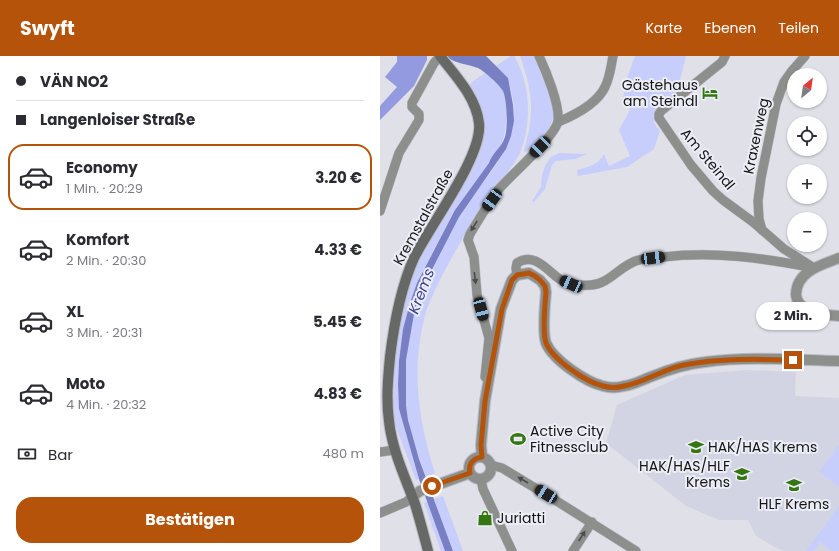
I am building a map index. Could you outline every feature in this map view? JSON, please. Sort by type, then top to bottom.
[{"type":"main road","name":"Kremstalstraße","points":[[428,551],[416,494],[395,450],[389,423],[387,397],[392,346],[401,296],[414,258],[426,235],[466,169],[476,146],[479,131],[479,122],[470,98],[440,56]]},
{"type":"street","points":[[380,211],[399,153],[419,120],[419,114],[412,107],[412,103],[434,63],[440,56]]},
{"type":"street","points":[[539,56],[555,99],[558,122]]},
{"type":"street","points":[[487,388],[485,376],[489,338],[478,295],[474,256],[468,240],[470,234],[499,190],[547,139],[558,122],[575,114],[596,99],[601,93],[609,78],[613,56]]},
{"type":"street","name":"Am Steindl","points":[[725,56],[722,62],[661,111],[658,118],[691,165],[713,191],[784,249],[814,268]]},
{"type":"street","name":"Kraxenweg","points":[[762,230],[759,219],[758,201],[761,178],[776,104],[784,82],[805,56]]},
{"type":"street","points":[[517,275],[517,263],[528,259],[545,266],[554,275],[571,284],[593,285],[602,282],[638,260],[709,254],[749,257],[814,268]]},
{"type":"street","points":[[839,258],[814,268],[806,273],[796,288],[796,296],[800,305],[809,311],[839,316]]},
{"type":"street","points":[[482,457],[482,431],[487,388],[502,309],[512,280],[517,275],[524,273],[535,276],[545,286],[544,332],[546,342],[551,352],[559,361],[590,381],[602,386],[613,388],[625,386],[678,366],[720,360],[839,361]]},
{"type":"street","points":[[380,452],[395,450]]},
{"type":"street","points":[[478,457],[487,459],[491,465],[490,473],[485,478],[481,479],[474,477],[470,473],[470,462],[478,457]]},
{"type":"street","points":[[491,465],[502,468],[592,522],[636,551]]},
{"type":"street","points":[[380,513],[406,502],[416,494],[470,473]]},
{"type":"street","points":[[481,479],[483,489],[512,551]]},
{"type":"street","points":[[573,551],[592,522]]},
{"type":"shaded area","points":[[397,56],[427,56],[427,60],[414,86],[380,120],[380,106],[397,87],[385,77],[397,62]]},
{"type":"shaded area","points":[[511,56],[514,56],[520,67],[527,91],[528,117],[524,141],[515,162],[474,220],[448,264],[437,285],[425,315],[418,356],[418,395],[424,433],[435,473],[426,477],[411,433],[406,403],[406,355],[415,308],[423,286],[458,217],[497,163],[511,134],[514,118],[512,94],[506,77],[496,66]]},
{"type":"shaded area","points":[[520,56],[536,56],[550,90],[553,109],[553,117],[549,128],[526,152],[524,152],[524,150],[530,125],[531,103],[528,81]]},
{"type":"shaded area","points":[[635,56],[686,56],[677,92],[660,108],[657,113],[654,123],[660,131],[654,149],[627,167],[578,176],[577,170],[589,167],[596,163],[604,154],[609,166],[630,156],[619,130],[630,110],[623,98],[627,78]]},
{"type":"shaded area","points":[[485,73],[503,90],[505,95],[506,116],[504,137],[501,145],[491,157],[489,163],[455,210],[420,276],[410,303],[403,329],[399,361],[399,409],[419,479],[416,480],[394,422],[393,412],[395,359],[400,320],[405,298],[418,260],[478,152],[482,142],[484,126],[480,112],[469,87],[472,82]]},
{"type":"shaded area","points":[[559,153],[587,154],[575,159],[556,161],[552,165],[545,189],[534,202],[532,201],[541,187],[542,175],[545,166],[551,157]]},
{"type":"shaded area","name":"HAK/HAS/HLF Krems","points":[[747,370],[796,372],[795,396],[839,398],[839,551],[785,551],[778,549],[756,536],[748,520],[719,520],[686,506],[606,443],[617,405],[685,375]]},
{"type":"shaded area","points":[[839,445],[839,487],[819,472]]},
{"type":"shaded area","points":[[443,496],[463,551],[453,551],[434,499]]},
{"type":"shaded area","points":[[428,501],[445,551],[441,551],[424,503]]},
{"type":"shaded area","points":[[839,506],[839,551],[832,551],[820,542],[813,551],[806,551]]},
{"type":"water","name":"Krems","points":[[447,56],[486,56],[508,78],[513,105],[514,121],[511,136],[506,149],[459,217],[421,291],[414,314],[406,360],[406,405],[408,420],[419,459],[453,551],[445,551],[419,479],[399,409],[399,361],[403,329],[417,283],[455,210],[504,141],[507,121],[504,95],[499,85],[478,68],[457,62]]},
{"type":"place","name":"Gästehaus am Steindl","points":[[710,93]]},
{"type":"place","name":"Active City Fitnessclub","points":[[518,439]]},
{"type":"place","name":"HAK/HAS Krems","points":[[696,447]]},
{"type":"place","name":"HAK/HAS/HLF Krems","points":[[742,474]]},
{"type":"place","name":"HLF Krems","points":[[794,485]]},
{"type":"place","name":"Juriatti","points":[[485,518]]},
{"type":"route","points":[[432,486],[470,473],[470,462],[478,457],[482,457],[482,423],[502,309],[512,280],[517,275],[529,273],[540,280],[545,286],[544,332],[546,342],[551,352],[559,361],[590,381],[602,386],[613,388],[625,386],[678,366],[704,362],[760,359],[793,360]]}]
